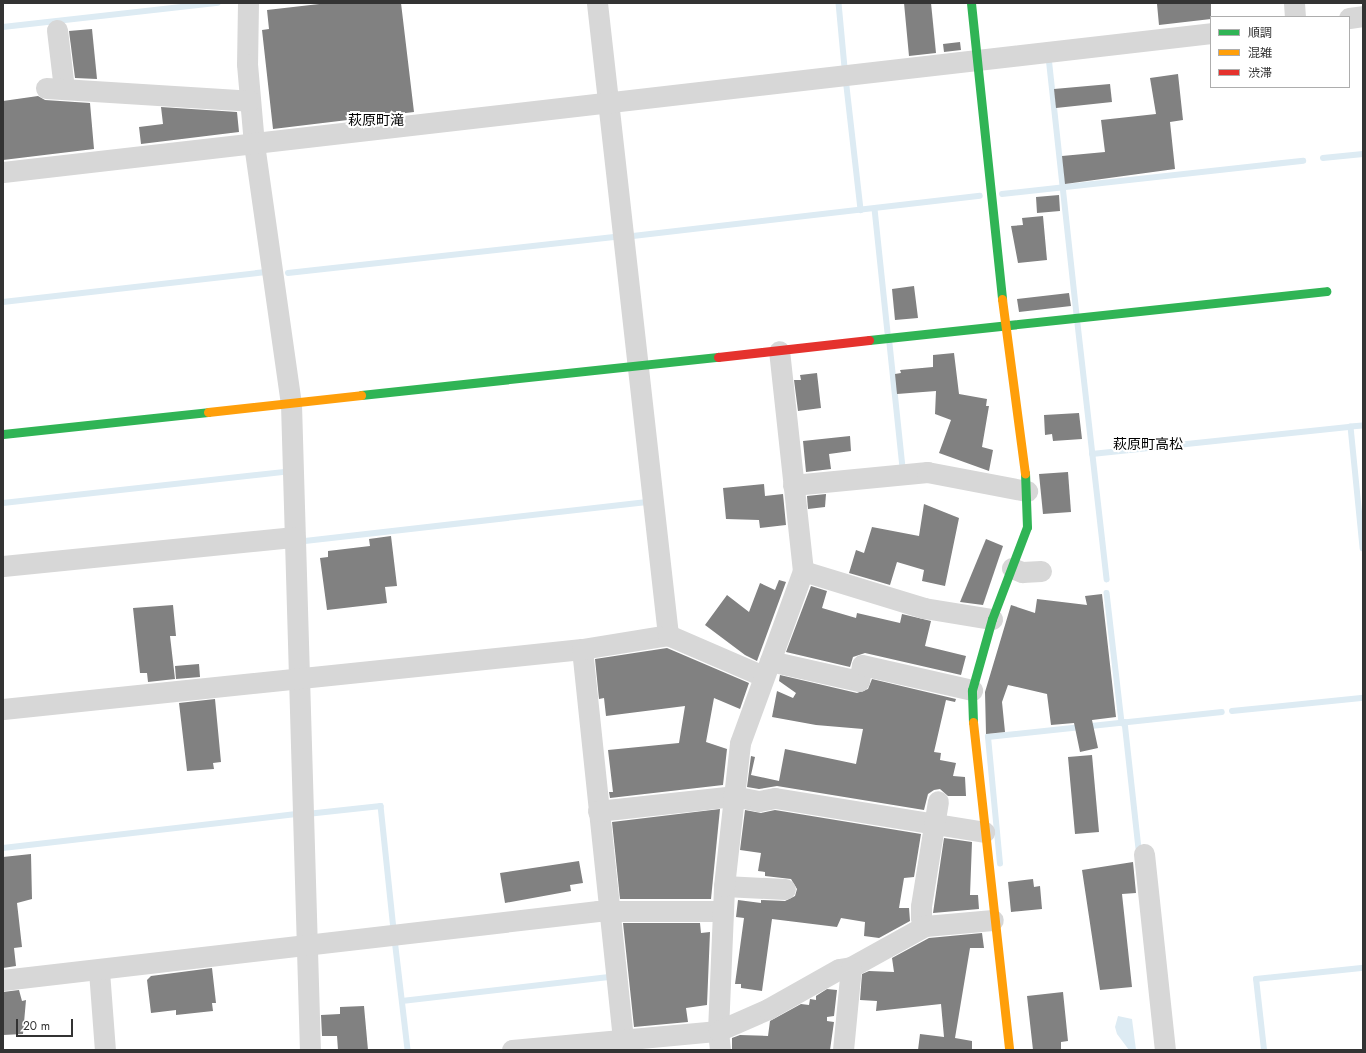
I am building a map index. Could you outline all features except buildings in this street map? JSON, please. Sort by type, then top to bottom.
[{"type":"street","points":[[248,3],[247,64],[254,144],[291,404],[310,1050]]},
{"type":"street","points":[[598,3],[668,635]]},
{"type":"street","points":[[971,3],[1005,326],[1027,491],[1027,527],[992,619],[972,690],[973,740],[1009,1050]]},
{"type":"street","points":[[1294,3],[1295,16]]},
{"type":"street","points":[[1350,18],[1363,16]]},
{"type":"street","points":[[57,30],[55,88],[250,101]]},
{"type":"street","points":[[3,172],[254,144],[608,100],[1210,33]]},
{"type":"street","points":[[3,434],[1326,291]]},
{"type":"street","points":[[719,1040],[724,886],[732,796],[740,743],[766,668],[803,571],[779,351]]},
{"type":"street","points":[[793,485],[927,472],[1027,491]]},
{"type":"street","points":[[3,566],[295,537]]},
{"type":"street","points":[[1012,568],[1022,572],[1041,571]]},
{"type":"street","points":[[803,571],[924,608],[992,619]]},
{"type":"street","points":[[3,709],[300,680],[582,649],[668,635],[766,668],[859,681],[862,664],[972,690]]},
{"type":"street","points":[[582,649],[598,812],[624,1044]]},
{"type":"street","points":[[598,812],[732,796],[759,801],[775,798],[984,832]]},
{"type":"street","points":[[926,926],[921,918],[921,906],[938,801]]},
{"type":"street","points":[[1144,854],[1165,1050]]},
{"type":"street","points":[[724,886],[785,889]]},
{"type":"street","points":[[3,980],[99,971],[307,945],[609,911],[723,911]]},
{"type":"street","points":[[512,1050],[719,1040],[768,1009],[839,970],[851,967],[926,926],[994,920]]},
{"type":"street","points":[[843,1050],[851,967]]},
{"type":"street","points":[[99,971],[105,1050]]},
{"type":"shaded area","points":[[1118,1016],[1132,1019],[1136,1050],[1129,1050],[1117,1034],[1115,1027]]},
{"type":"waterway","points":[[3,27],[218,3]]},
{"type":"waterway","points":[[839,3],[845,68]]},
{"type":"waterway","points":[[1049,57],[1077,313]]},
{"type":"waterway","points":[[846,78],[861,210]]},
{"type":"waterway","points":[[1323,158],[1363,154]]},
{"type":"waterway","points":[[1002,194],[1303,161]]},
{"type":"waterway","points":[[633,236],[980,196]]},
{"type":"waterway","points":[[875,209],[888,332]]},
{"type":"waterway","points":[[288,273],[616,237]]},
{"type":"waterway","points":[[3,302],[265,272]]},
{"type":"waterway","points":[[1078,324],[1107,579]]},
{"type":"waterway","points":[[890,344],[903,468]]},
{"type":"waterway","points":[[1363,426],[1351,427],[1363,548]]},
{"type":"waterway","points":[[1092,454],[1351,427]]},
{"type":"waterway","points":[[3,503],[284,472]]},
{"type":"waterway","points":[[305,541],[647,502]]},
{"type":"waterway","points":[[1107,593],[1122,723]]},
{"type":"waterway","points":[[1232,711],[1363,698]]},
{"type":"waterway","points":[[1000,864],[988,737],[1222,712]]},
{"type":"waterway","points":[[1125,722],[1139,848]]},
{"type":"waterway","points":[[307,814],[381,806],[394,930]]},
{"type":"waterway","points":[[3,848],[298,814]]},
{"type":"waterway","points":[[395,939],[408,1050]]},
{"type":"waterway","points":[[1264,1050],[1256,979],[1363,968]]},
{"type":"waterway","points":[[402,1001],[609,977]]},
{"type":"traffic: fast","points":[[971,3],[1002,299]]},
{"type":"traffic: fast","points":[[869,340],[1326,291]]},
{"type":"traffic: fast","points":[[361,395],[718,357]]},
{"type":"traffic: fast","points":[[3,434],[208,412]]},
{"type":"traffic: fast","points":[[973,722],[972,690],[992,619],[1027,527],[1025,473]]},
{"type":"traffic: slow","points":[[1002,299],[1025,473]]},
{"type":"traffic: slow","points":[[208,412],[361,395]]},
{"type":"traffic: slow","points":[[973,722],[1009,1050]]},
{"type":"traffic: jam","points":[[718,357],[869,340]]},
{"type":"district","name":"萩原町滝","points":[[376,120]]},
{"type":"district","name":"萩原町高松","points":[[1148,444]]}]
